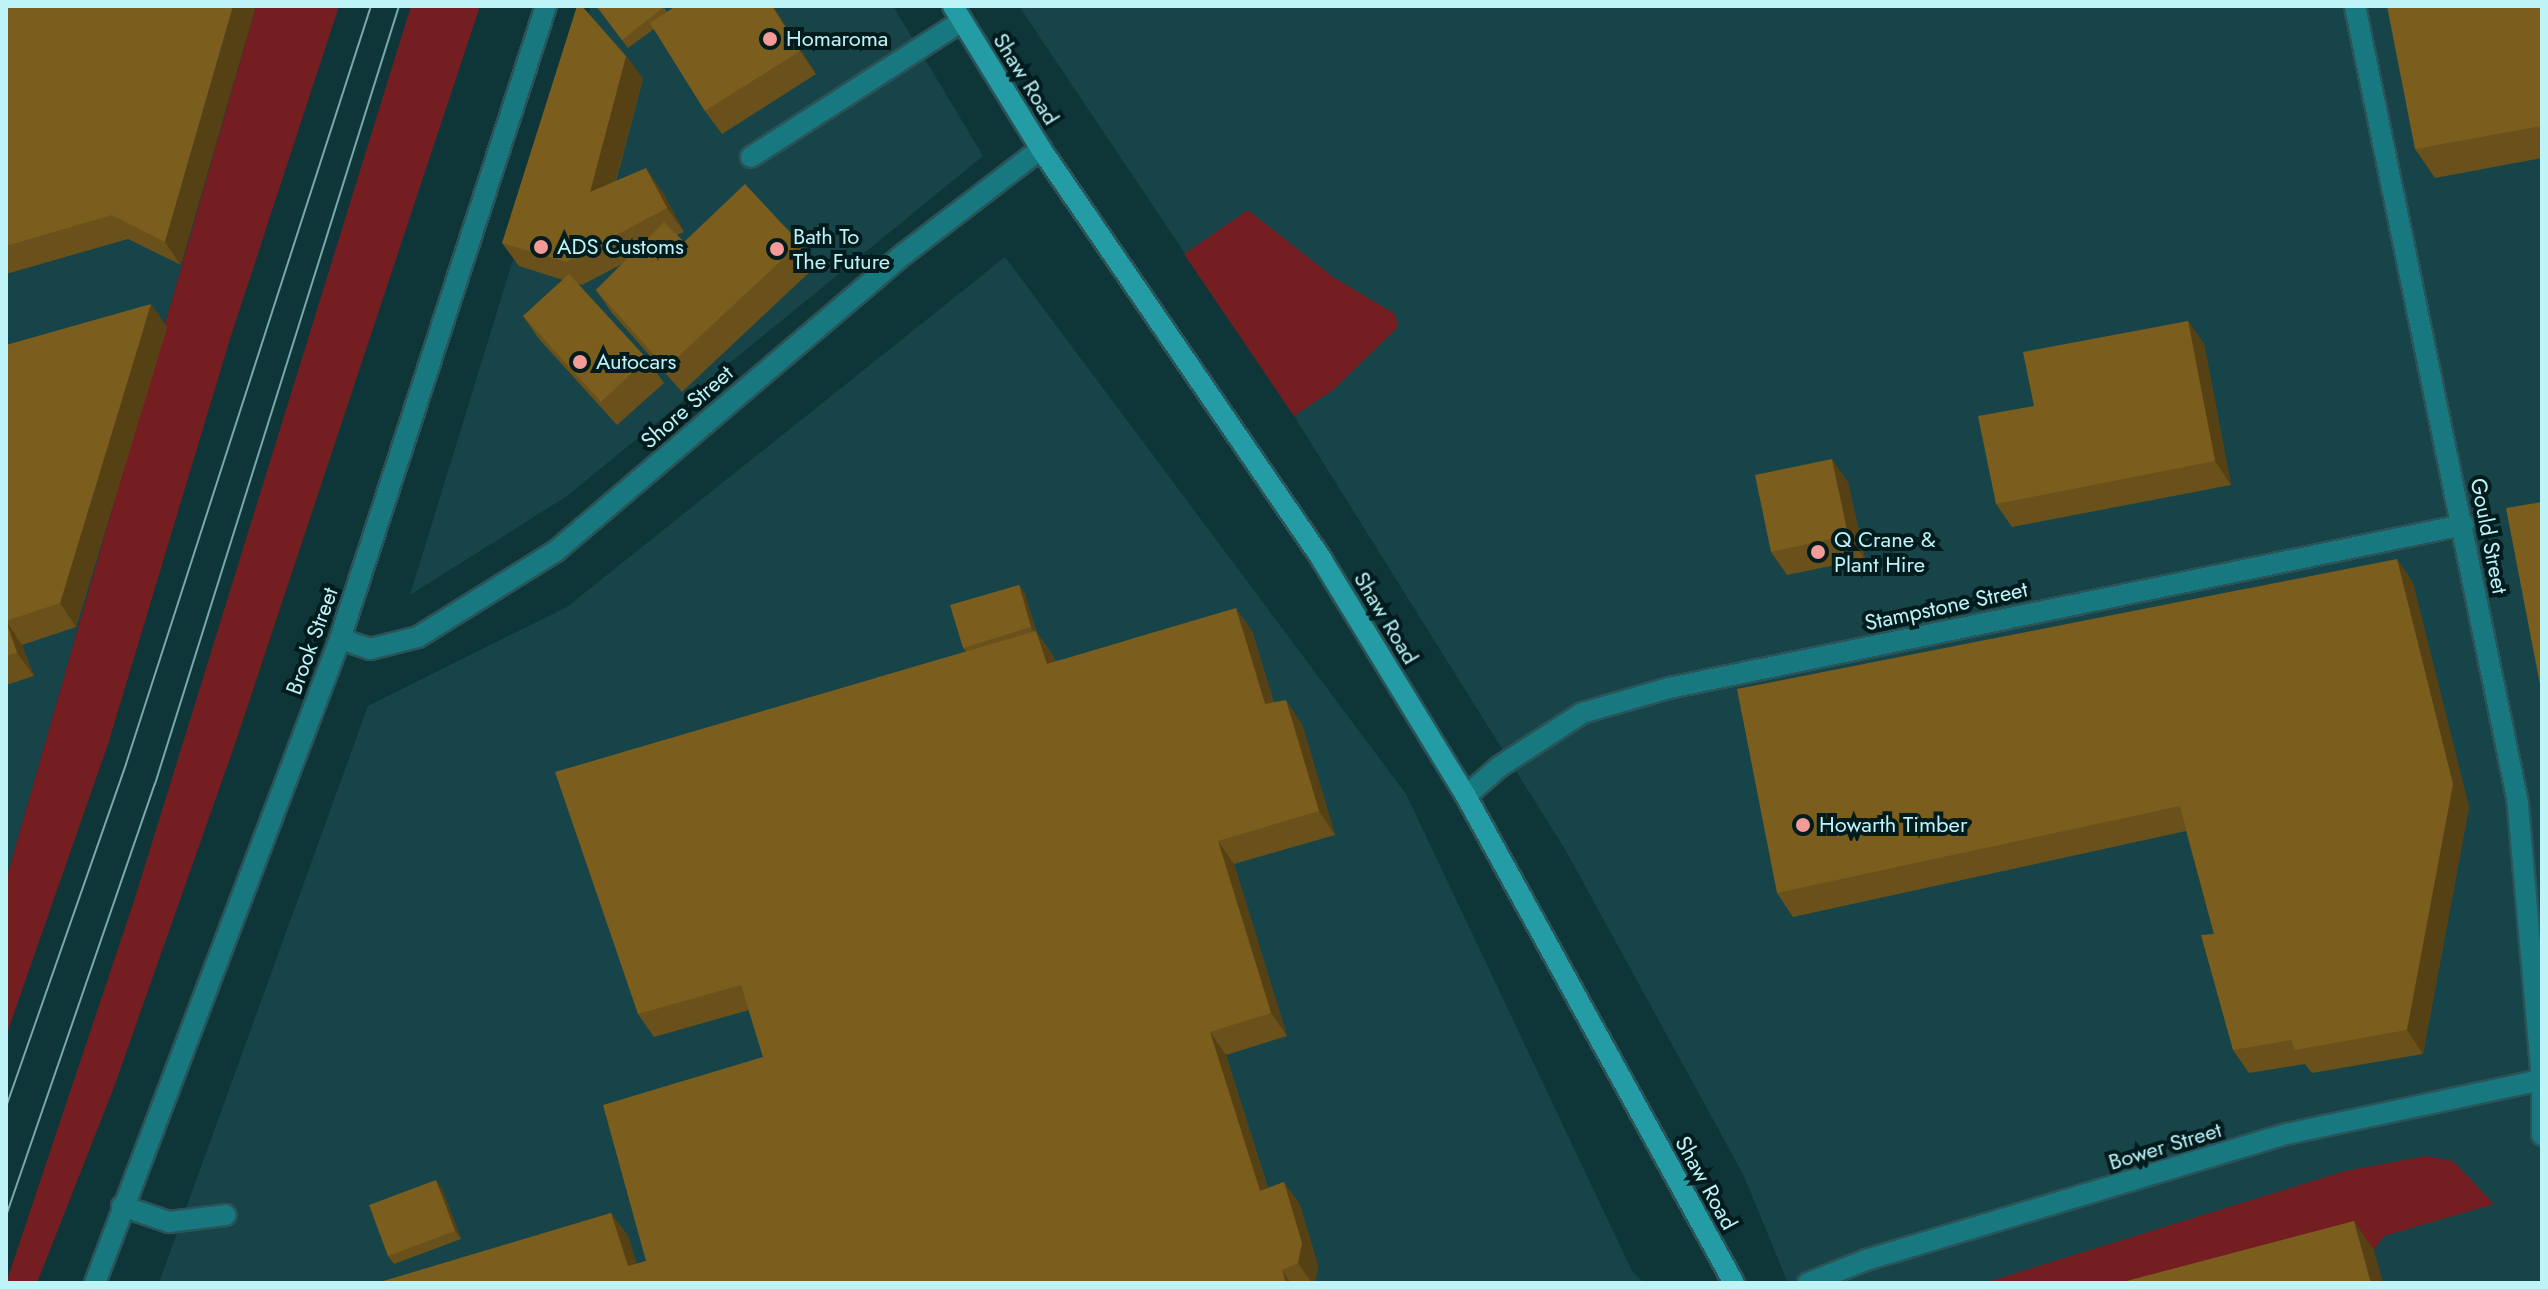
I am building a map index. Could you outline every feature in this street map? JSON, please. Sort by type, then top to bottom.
[{"type":"main road","name":"Shaw Road","points":[[957,14],[1041,149],[1322,560],[1466,796],[1734,1283]]},
{"type":"street","name":"Brook Street","points":[[95,1283],[340,639],[546,6]]},
{"type":"street","name":"Gould Street","points":[[2355,6],[2518,803],[2542,1080],[2542,1135]]},
{"type":"street","points":[[751,157],[957,14]]},
{"type":"street","name":"Shore Street","points":[[340,639],[370,649],[418,637],[556,551],[904,254],[1041,149]]},
{"type":"street","name":"Stampstone Street","points":[[1466,796],[1499,767],[1582,713],[1669,688],[2463,525]]},
{"type":"street","name":"Bower Street","points":[[1808,1283],[1866,1260],[2287,1134],[2542,1080]]},
{"type":"street","points":[[122,1206],[169,1222],[226,1215]]},
{"type":"shaded area","points":[[6,6],[256,6],[6,880]]},
{"type":"shaded area","points":[[256,6],[339,6],[229,342],[108,744],[6,1036],[6,880]]},
{"type":"shaded area","points":[[411,6],[480,6],[236,741],[114,1087],[37,1283],[6,1283],[134,901]]},
{"type":"shaded area","points":[[591,6],[893,6],[983,156],[567,496],[410,595]]},
{"type":"shaded area","points":[[1019,6],[2542,6],[2542,1283],[1788,1283],[1743,1174],[1566,851],[1294,416]]},
{"type":"shaded area","points":[[1248,210],[1333,277],[1395,314],[1398,327],[1333,390],[1294,416],[1184,254]]},
{"type":"shaded area","points":[[1005,257],[1406,794],[1632,1271],[1644,1283],[159,1283],[368,706],[567,607]]},
{"type":"shaded area","points":[[2426,1156],[2453,1161],[2494,1204],[2384,1236],[2374,1250],[2246,1283],[1984,1283],[2345,1171]]},
{"type":"building","points":[[6,6],[233,6],[165,242],[112,215],[6,246]]},
{"type":"building","points":[[577,6],[582,6],[626,56],[590,192],[646,168],[667,208],[566,262],[502,243]]},
{"type":"building","points":[[597,6],[663,6],[664,7],[622,40]]},
{"type":"building","points":[[676,6],[772,6],[800,51],[705,111],[650,23]]},
{"type":"building","points":[[2387,6],[2542,6],[2542,126],[2415,149]]},
{"type":"building","points":[[745,184],[800,243],[666,368],[596,290],[664,222],[684,242]]},
{"type":"building","points":[[569,274],[647,359],[601,402],[523,316]]},
{"type":"building","points":[[151,304],[60,603],[6,621],[6,345]]},
{"type":"building","points":[[2188,321],[2215,461],[1996,504],[1978,416],[2034,406],[2023,352]]},
{"type":"building","points":[[1832,459],[1848,535],[1771,552],[1755,475]]},
{"type":"building","points":[[2542,502],[2542,695],[2506,508]]},
{"type":"building","points":[[2397,559],[2453,784],[2407,1030],[2295,1050],[2291,1040],[2233,1050],[2201,935],[2214,934],[2180,806],[1777,893],[1737,689]]},
{"type":"building","points":[[1019,585],[1031,627],[963,648],[950,605]]},
{"type":"building","points":[[1236,608],[1265,704],[1286,700],[1319,811],[1218,841],[1271,1013],[1210,1032],[1260,1191],[1284,1182],[1302,1243],[1298,1263],[1282,1270],[1286,1283],[377,1283],[611,1213],[628,1266],[646,1261],[603,1105],[763,1057],[741,985],[638,1014],[555,772],[1036,631],[1047,664]]},
{"type":"building","points":[[6,621],[17,653],[6,656]]},
{"type":"building","points":[[436,1180],[455,1231],[388,1256],[369,1205]]},
{"type":"building","points":[[2354,1221],[2371,1283],[2119,1283]]},
{"type":"tram line","points":[[6,1107],[126,764],[371,6]]},
{"type":"tram line","points":[[6,1216],[155,784],[399,6]]},
{"type":"place","name":"Homaroma","points":[[770,39]]},
{"type":"place","name":"ADS Customs","points":[[541,247]]},
{"type":"place","name":"Bath To The Future","points":[[777,249]]},
{"type":"place","name":"Autocars","points":[[580,362]]},
{"type":"place","name":"Q Crane & Plant Hire","points":[[1818,552]]},
{"type":"place","name":"Howarth Timber","points":[[1803,825]]}]
